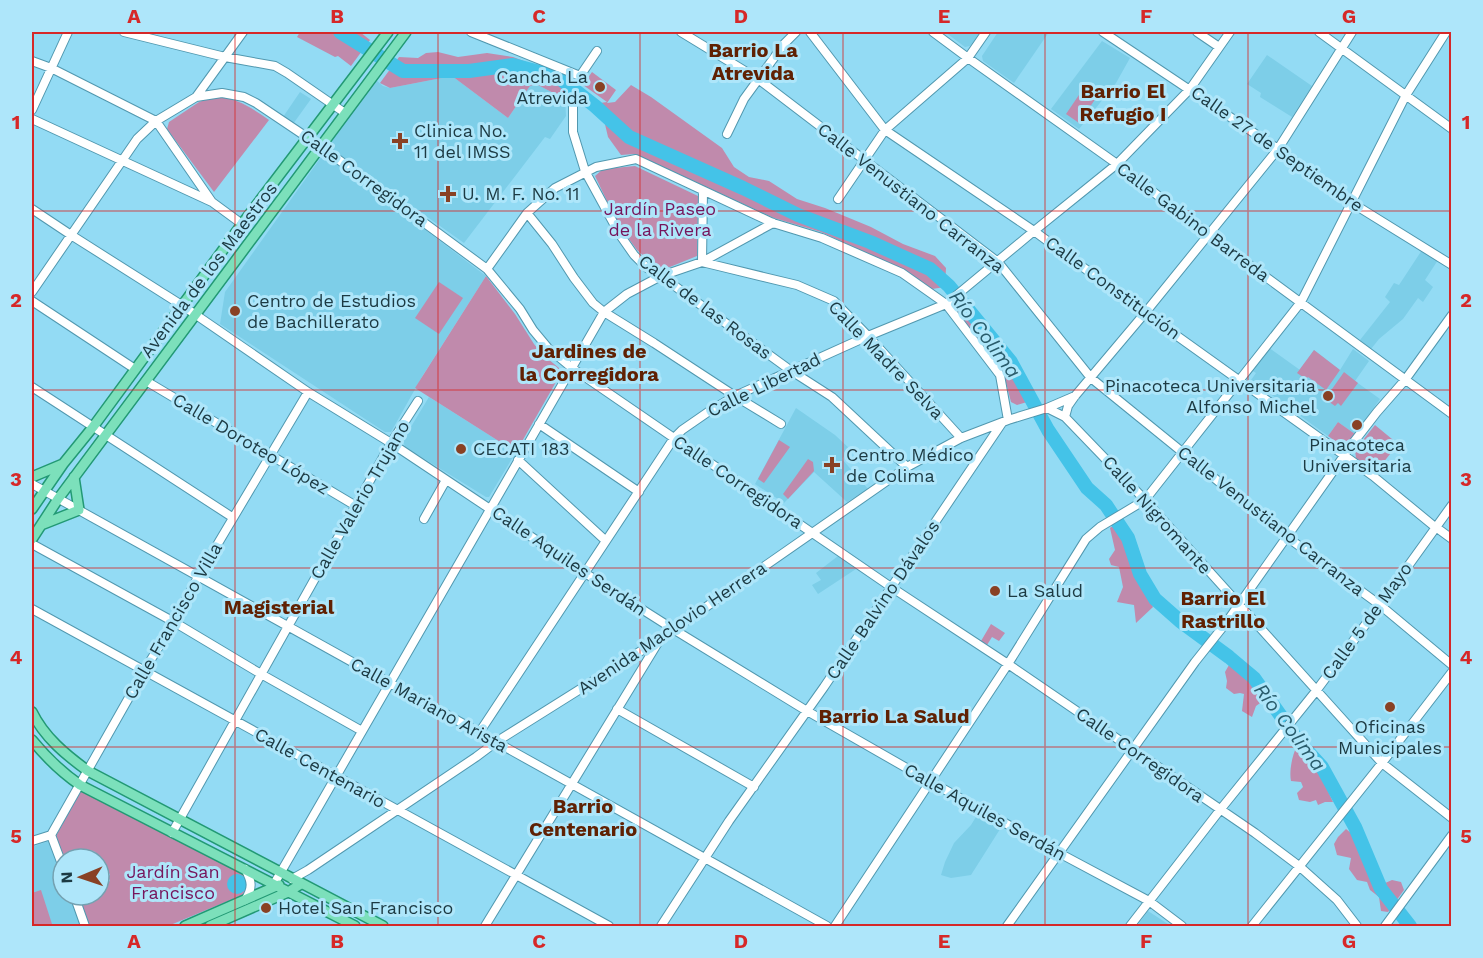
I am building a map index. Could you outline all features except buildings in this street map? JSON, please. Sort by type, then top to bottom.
[{"type":"main road","name":"Avenida de los Maestros","points":[[32,509],[242,224],[388,32]]},
{"type":"main road","name":"Avenida de los Maestros","points":[[32,539],[74,477],[406,32]]},
{"type":"main road","points":[[32,477],[63,464]]},
{"type":"main road","points":[[41,525],[79,510],[74,477]]},
{"type":"main road","points":[[32,712],[36,722],[51,740],[88,771],[383,927]]},
{"type":"main road","points":[[32,740],[47,759],[80,785],[355,927]]},
{"type":"main road","points":[[184,927],[292,879]]},
{"type":"main road","points":[[210,927],[301,884]]},
{"type":"street","points":[[32,110],[68,32]]},
{"type":"street","points":[[124,32],[225,57],[275,66],[345,113]]},
{"type":"street","points":[[32,292],[137,139],[156,121],[196,97],[243,32]]},
{"type":"street","points":[[471,32],[580,76],[597,51]]},
{"type":"street","name":"Calle Venustiano Carranza","points":[[681,32],[758,79],[998,262],[1091,378],[1287,537],[1380,605],[1452,664]]},
{"type":"street","points":[[727,134],[744,99],[784,44],[796,32]]},
{"type":"street","name":"Calle Constitución","points":[[810,32],[885,130],[1034,231],[1373,476],[1452,539]]},
{"type":"street","name":"Calle Gabino Barreda","points":[[933,32],[1117,164],[1209,235],[1452,414]]},
{"type":"street","points":[[838,199],[885,130],[968,58],[986,32]]},
{"type":"street","name":"Calle 27 de Septiembre","points":[[1103,32],[1278,149],[1352,203],[1452,265]]},
{"type":"street","points":[[1197,32],[1219,47]]},
{"type":"street","name":"Calle Libertad","points":[[479,733],[674,438],[682,430],[735,396],[790,370],[946,304],[1117,164],[1190,89],[1230,32]]},
{"type":"street","points":[[1319,32],[1452,129]]},
{"type":"street","points":[[1065,417],[1068,406],[1075,396],[1146,313],[1278,149],[1352,32]]},
{"type":"street","points":[[835,927],[1008,664],[1086,539],[1100,527],[1145,500],[1301,302],[1406,94],[1446,32]]},
{"type":"street","points":[[32,61],[51,68],[156,121],[212,202]]},
{"type":"street","name":"Calle Corregidora","points":[[196,97],[222,93],[244,98],[256,103],[309,138],[488,269],[548,348],[572,368],[1255,833],[1299,866],[1337,900],[1357,927]]},
{"type":"street","name":"Calle de las Rosas","points":[[573,99],[573,132],[585,171],[620,235],[634,255],[647,268],[790,370],[832,397],[908,467]]},
{"type":"street","points":[[32,119],[212,202],[242,224]]},
{"type":"street","points":[[488,269],[527,213],[555,189],[596,166],[636,159],[773,223],[822,238],[902,273],[946,304],[1000,375],[1009,420]]},
{"type":"street","points":[[702,262],[704,191]]},
{"type":"street","name":"Calle Aquiles Serdán","points":[[32,209],[183,306],[308,392],[391,443],[673,629],[807,711],[1149,902],[1182,927]]},
{"type":"street","points":[[527,213],[552,244],[586,295],[603,312],[781,424]]},
{"type":"street","points":[[276,885],[281,872],[603,312],[627,294],[661,276],[702,262],[773,223]]},
{"type":"street","name":"Calle Madre Selva","points":[[702,262],[797,285],[834,301],[960,438]]},
{"type":"street","points":[[32,301],[135,369]]},
{"type":"street","points":[[1007,927],[1195,662],[1226,623],[1377,412],[1405,380],[1452,315]]},
{"type":"street","name":"Calle Doroteo López","points":[[146,381],[356,506]]},
{"type":"street","points":[[32,387],[232,517]]},
{"type":"street","name":"Calle Francisco Villa","points":[[51,835],[232,517],[308,392]]},
{"type":"street","name":"Avenida Maclovio Herrera","points":[[292,879],[496,742],[660,639],[908,467],[960,438],[1075,396]]},
{"type":"street","name":"Calle Valerio Trujano","points":[[172,833],[391,443],[418,401]]},
{"type":"street","name":"Calle Nigromante","points":[[1047,408],[1065,417],[1145,500],[1382,763],[1452,818]]},
{"type":"street","name":"Calle Balvino Dávalos","points":[[661,927],[754,786],[1009,420]]},
{"type":"street","points":[[539,424],[639,492]]},
{"type":"street","points":[[518,460],[606,541]]},
{"type":"street","points":[[424,519],[446,480]]},
{"type":"street","name":"Calle Mariano Arista","points":[[32,484],[827,927]]},
{"type":"street","points":[[1436,528],[1452,505]]},
{"type":"street","name":"Calle 5 de Mayo","points":[[1220,810],[1316,691],[1436,528]]},
{"type":"street","points":[[32,544],[174,622],[362,731]]},
{"type":"street","name":"Calle Centenario","points":[[32,609],[609,927]]},
{"type":"street","points":[[485,927],[660,639]]},
{"type":"street","points":[[1252,927],[1452,672]]},
{"type":"street","points":[[617,709],[754,786]]},
{"type":"street","points":[[1130,927],[1220,810]]},
{"type":"street","points":[[32,841],[51,835],[56,847]]},
{"type":"street","points":[[1385,927],[1452,835]]},
{"type":"street","points":[[245,869],[251,881],[251,888],[245,900]]},
{"type":"street","points":[[301,884],[308,870]]},
{"type":"street","points":[[78,907],[86,927]]},
{"type":"shaded area","points":[[945,32],[981,32],[970,46],[965,47]]},
{"type":"shaded area","points":[[998,32],[1049,32],[1014,83],[983,61],[982,56]]},
{"type":"shaded area","points":[[1102,41],[1130,58],[1116,83],[1079,129],[1051,109]]},
{"type":"shaded area","points":[[1267,55],[1312,86],[1292,117],[1260,97],[1261,93],[1247,84]]},
{"type":"shaded area","name":"U. M. F. No. 11","points":[[452,76],[508,118],[530,86],[536,84],[565,99],[566,116],[550,139],[545,137],[464,243],[327,146],[376,80],[390,88]]},
{"type":"shaded area","points":[[300,92],[311,99],[293,124],[283,117]]},
{"type":"shaded area","points":[[324,153],[486,276],[423,375],[391,432],[385,432],[220,324],[225,292]]},
{"type":"shaded area","points":[[1422,250],[1438,260],[1425,280],[1433,287],[1423,302],[1418,298],[1403,319],[1379,339],[1371,349],[1360,340],[1390,302],[1385,297],[1394,283],[1399,285]]},
{"type":"shaded area","name":"Pinacoteca Universitaria Alfonso Michel","points":[[1268,347],[1300,370],[1314,350],[1340,370],[1353,349],[1369,361],[1355,381],[1380,399],[1355,434],[1338,422],[1328,436],[1251,380],[1256,373],[1251,370]]},
{"type":"shaded area","name":"CECATI 183","points":[[429,397],[516,452],[489,497],[405,447],[403,440]]},
{"type":"shaded area","name":"Centro Médico de Colima","points":[[796,408],[835,435],[850,449],[842,459],[868,489],[847,502],[814,472],[784,503],[755,484]]},
{"type":"shaded area","points":[[838,556],[856,569],[818,594],[812,585],[821,580],[816,573]]},
{"type":"shaded area","points":[[979,812],[1002,826],[971,875],[951,878],[941,875],[954,843],[971,825]]},
{"type":"shaded area","points":[[49,841],[51,847],[51,907],[74,907],[81,926],[32,926],[32,847]]},
{"type":"shaded area","points":[[237,874],[244,877],[247,884],[244,891],[237,894],[230,891],[227,884],[230,877]]},
{"type":"shaded area","points":[[1148,911],[1171,926],[1137,926]]},
{"type":"green space","points":[[300,32],[360,32],[370,40],[351,66],[338,56],[335,57],[297,37]]},
{"type":"green space","points":[[438,52],[458,57],[487,53],[513,57],[564,76],[565,99],[536,84],[530,86],[508,118],[452,76],[390,88],[380,83],[399,57],[418,58],[426,53]]},
{"type":"green space","points":[[592,72],[616,90],[607,103],[615,102],[631,85],[722,148],[734,167],[749,177],[769,181],[797,199],[871,227],[903,244],[935,256],[946,268],[945,287],[932,289],[908,272],[821,232],[774,218],[635,154],[621,155],[608,137],[600,103],[607,102],[583,85]]},
{"type":"green space","points":[[1083,89],[1096,98],[1079,123],[1066,114]]},
{"type":"green space","points":[[216,96],[238,101],[269,120],[214,192],[167,129],[169,122],[199,102]]},
{"type":"green space","name":"Jardín Paseo de la Rivera","points":[[635,166],[698,196],[697,256],[660,271],[637,250],[618,224],[595,176],[603,169]]},
{"type":"green space","points":[[486,276],[534,344],[559,368],[560,375],[516,452],[415,388]]},
{"type":"green space","points":[[439,282],[463,298],[439,334],[415,318]]},
{"type":"green space","points":[[959,302],[966,309],[975,326],[985,333],[990,343],[1009,364],[1009,371],[1021,385],[1027,402],[1017,405],[1011,402],[1004,375],[953,307]]},
{"type":"green space","points":[[1314,350],[1340,370],[1326,390],[1308,377],[1306,379],[1297,373]]},
{"type":"green space","points":[[1344,372],[1358,383],[1341,406],[1338,403],[1335,406],[1325,399]]},
{"type":"green space","points":[[1338,422],[1355,434],[1345,448],[1328,436]]},
{"type":"green space","points":[[1375,425],[1398,444],[1375,473],[1356,458],[1355,450]]},
{"type":"green space","points":[[779,440],[790,447],[764,483],[758,479]]},
{"type":"green space","points":[[808,459],[813,462],[814,471],[788,499],[783,494]]},
{"type":"green space","points":[[1115,524],[1126,539],[1153,607],[1136,623],[1134,605],[1117,602],[1123,587],[1119,567],[1111,565],[1109,559],[1115,550],[1110,528]]},
{"type":"green space","points":[[991,624],[1005,633],[999,641],[992,637],[987,645],[981,641]]},
{"type":"green space","points":[[1229,665],[1251,680],[1263,701],[1256,706],[1252,717],[1242,711],[1244,694],[1234,694],[1226,688],[1225,672]]},
{"type":"green space","points":[[1297,746],[1319,772],[1333,802],[1318,805],[1316,800],[1310,802],[1299,800],[1297,793],[1303,787],[1301,782],[1291,781],[1290,777],[1292,759]]},
{"type":"green space","name":"Jardín San Francisco","points":[[80,792],[246,876],[249,881],[247,893],[168,926],[81,926],[74,907],[111,907],[111,847],[52,847]]},
{"type":"green space","points":[[1346,829],[1368,851],[1370,868],[1379,874],[1383,884],[1392,880],[1401,882],[1404,890],[1388,912],[1381,911],[1379,897],[1370,890],[1367,882],[1357,880],[1349,869],[1351,858],[1337,855],[1334,844]]},
{"type":"green space","points":[[41,890],[52,924],[34,926],[32,893]]},
{"type":"waterway","name":"Río Colima","points":[[340,32],[403,71],[469,71],[513,65],[558,77],[629,137],[798,215],[870,242],[930,269],[949,286],[1011,362],[1048,430],[1087,488],[1106,505],[1128,538],[1140,574],[1155,599],[1254,678],[1300,743],[1322,767],[1355,827],[1381,889],[1410,926]]},
{"type":"place","name":"Cancha La Atrevida","points":[[600,87]]},
{"type":"place","name":"Clinica No. 11 del IMSS","points":[[400,141]]},
{"type":"place","name":"U. M. F. No. 11","points":[[448,194]]},
{"type":"place","name":"Centro de Estudios de Bachillerato","points":[[235,311]]},
{"type":"place","name":"Pinacoteca Universitaria Alfonso Michel","points":[[1328,396]]},
{"type":"place","name":"Pinacoteca Universitaria","points":[[1357,425]]},
{"type":"place","name":"CECATI 183","points":[[461,449]]},
{"type":"place","name":"Centro Médico de Colima","points":[[832,465]]},
{"type":"place","name":"La Salud","points":[[995,591]]},
{"type":"place","name":"Oficinas Municipales","points":[[1390,707]]},
{"type":"place","name":"Hotel San Francisco","points":[[266,908]]},
{"type":"district","name":"Barrio La Atrevida","points":[[753,62]]},
{"type":"district","name":"Barrio El Refugio I","points":[[1123,102]]},
{"type":"district","name":"Jardines de la Corregidora","points":[[589,362]]},
{"type":"district","name":"Magisterial","points":[[279,607]]},
{"type":"district","name":"Barrio El Rastrillo","points":[[1223,610]]},
{"type":"district","name":"Barrio La Salud","points":[[894,716]]},
{"type":"district","name":"Barrio Centenario","points":[[583,818]]}]
